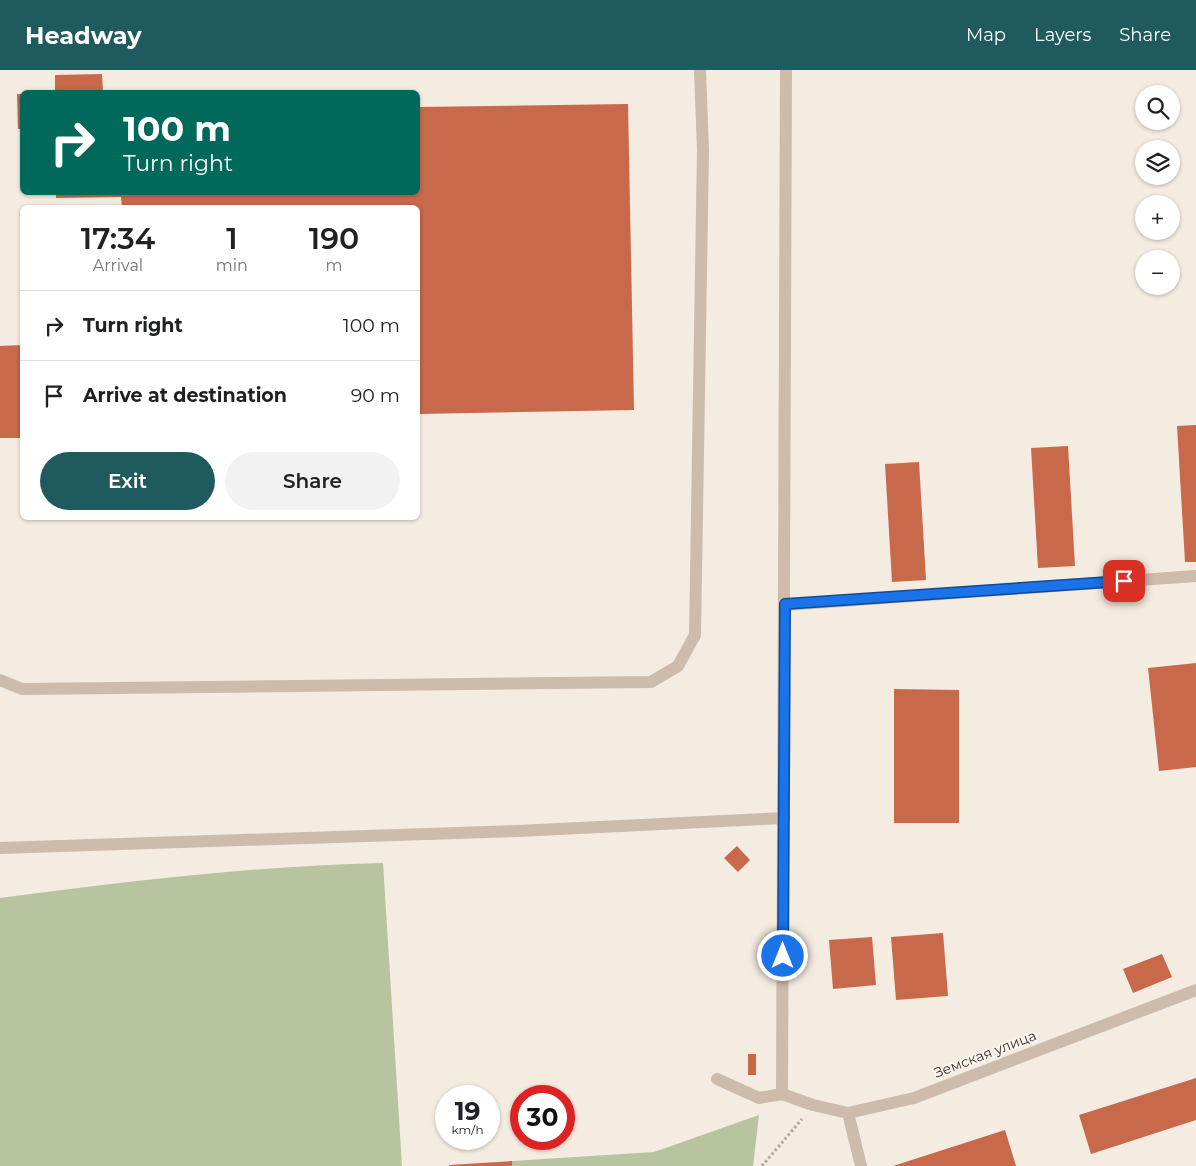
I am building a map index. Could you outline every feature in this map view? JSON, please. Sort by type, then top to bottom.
[{"type":"street","points":[[0,680],[22,689],[651,682],[678,666],[696,635],[703,150],[700,70]]},
{"type":"street","points":[[717,1080],[759,1098],[782,1094],[786,70]]},
{"type":"street","points":[[785,604],[1196,576]]},
{"type":"street","points":[[0,848],[518,831],[784,818]]},
{"type":"street","name":"Земская улица","points":[[782,1094],[813,1105],[848,1113],[914,1098],[1196,990]]},
{"type":"street","points":[[848,1113],[861,1166]]},
{"type":"path","points":[[762,1166],[813,1105]]},
{"type":"green space","points":[[383,863],[402,1166],[0,1166],[0,898],[191,875],[287,867]]},
{"type":"green space","points":[[759,1115],[753,1166],[512,1166],[512,1161],[654,1152]]},
{"type":"building","points":[[102,74],[103,90],[55,90],[55,75]]},
{"type":"building","points":[[17,94],[20,94],[20,129],[18,129]]},
{"type":"building","points":[[628,104],[634,410],[420,414],[420,205],[122,205],[121,197],[56,198],[56,195],[420,195],[420,107]]},
{"type":"building","points":[[20,345],[20,438],[0,438],[0,346]]},
{"type":"building","points":[[1196,425],[1196,562],[1185,562],[1177,426]]},
{"type":"building","points":[[1068,446],[1075,566],[1038,568],[1031,448]]},
{"type":"building","points":[[919,462],[926,580],[892,582],[885,464]]},
{"type":"building","points":[[1196,663],[1196,767],[1159,771],[1148,668]]},
{"type":"building","points":[[894,689],[959,690],[959,823],[894,823]]},
{"type":"building","points":[[737,846],[750,860],[738,872],[724,858]]},
{"type":"building","points":[[943,933],[948,996],[896,1000],[891,937]]},
{"type":"building","points":[[872,937],[876,985],[833,989],[829,940]]},
{"type":"building","points":[[1162,954],[1172,977],[1133,993],[1123,969]]},
{"type":"building","points":[[748,1054],[756,1054],[756,1075],[748,1075]]},
{"type":"building","points":[[1196,1078],[1196,1120],[1091,1154],[1079,1115]]},
{"type":"building","points":[[1005,1130],[1016,1166],[893,1166]]},
{"type":"building","points":[[512,1161],[512,1166],[449,1166],[449,1165]]},
{"type":"route","points":[[783,956],[785,604],[1124,581]]}]
